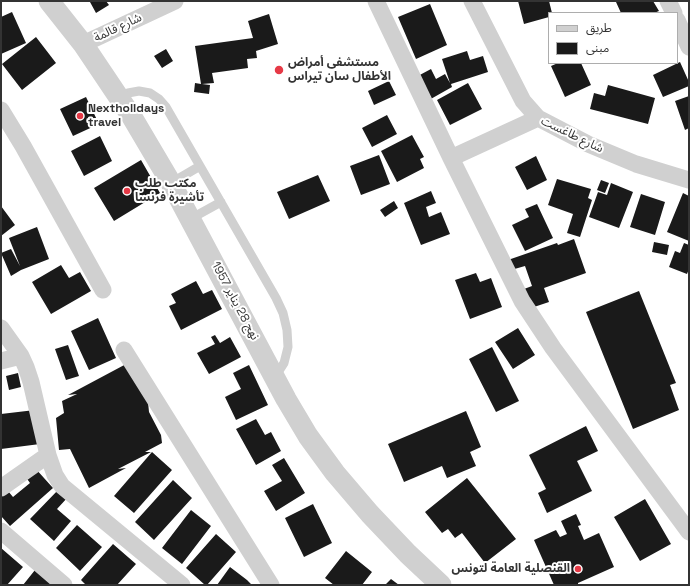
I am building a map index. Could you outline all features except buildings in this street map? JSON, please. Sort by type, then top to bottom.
[{"type":"street","name":"نهج 28 يناير 1957","points":[[49,1],[83,44],[119,98],[192,218],[275,377],[308,436],[335,473],[370,514],[408,554],[441,585]]},
{"type":"street","name":"شارع قالمة","points":[[83,44],[175,1]]},
{"type":"street","points":[[376,1],[451,158],[522,301],[553,348],[689,532]]},
{"type":"street","name":"شارع طاغست","points":[[472,1],[522,101],[538,118],[588,144],[636,164],[689,180]]},
{"type":"street","points":[[668,1],[674,12]]},
{"type":"street","points":[[678,22],[689,47]]},
{"type":"street","points":[[1,110],[23,146],[103,290]]},
{"type":"street","points":[[451,158],[538,118]]},
{"type":"street","points":[[1,328],[21,356],[31,382],[48,455],[55,475],[62,486],[182,585]]},
{"type":"street","points":[[124,350],[271,585]]},
{"type":"street","points":[[1,361],[21,356]]},
{"type":"street","points":[[1,488],[48,455]]},
{"type":"street","points":[[1,531],[64,585]]},
{"type":"lane","points":[[119,98],[128,93],[139,91],[150,93],[159,99],[166,108],[221,202],[283,313],[287,330],[288,347],[284,364],[275,377]]},
{"type":"lane","points":[[171,183],[200,166]]},
{"type":"lane","points":[[192,218],[221,202]]},
{"type":"place","name":"مستشفى أمراض الأطفال سان تيراس","points":[[279,70]]},
{"type":"place","name":"Nextholidays travel","points":[[80,116]]},
{"type":"place","name":"مكتب طلب تأشيرة فرنسا","points":[[127,191]]},
{"type":"place","name":"القنصلية العامة لتونس","points":[[578,569]]}]
